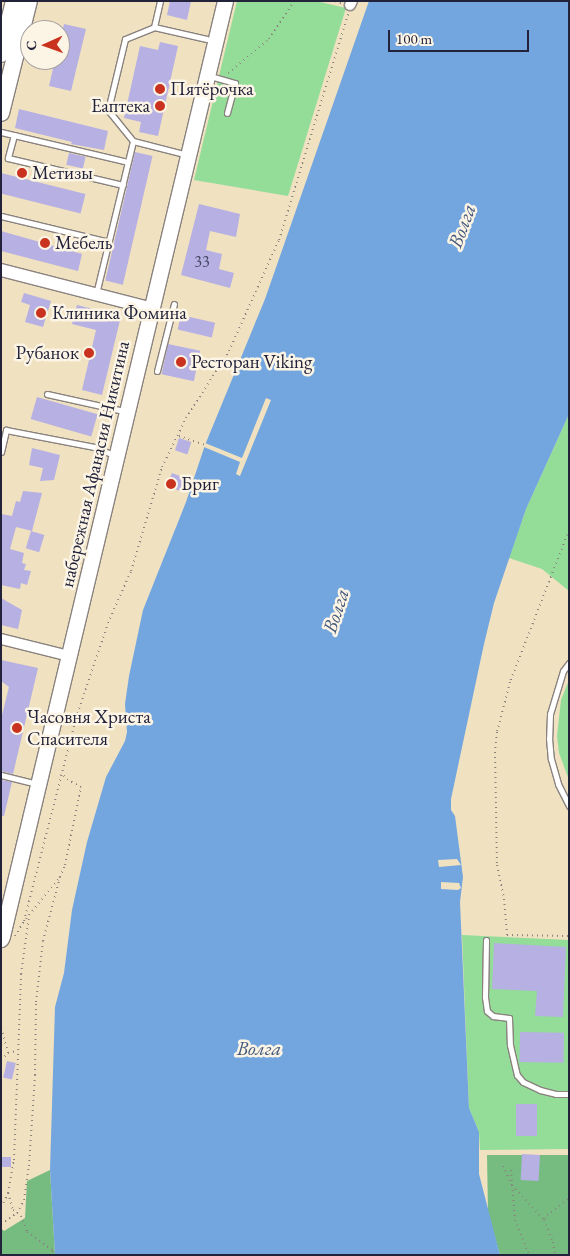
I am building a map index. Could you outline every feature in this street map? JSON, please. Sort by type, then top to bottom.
[{"type":"main road","name":"набережная Афанасия Никитина","points":[[4,937],[149,308],[180,153],[216,1]]},
{"type":"main road","name":"набережная Афанасия Никитина","points":[[1,903],[109,453],[212,77],[224,1]]},
{"type":"main road","points":[[1,54],[16,3]]},
{"type":"main road","points":[[1,113],[16,3]]},
{"type":"street","points":[[1,270],[149,308]]},
{"type":"street","points":[[1,639],[61,654]]},
{"type":"lane","points":[[154,27],[160,1]]},
{"type":"lane","points":[[180,153],[133,141],[108,110],[125,39],[154,27],[207,39]]},
{"type":"lane","points":[[212,77],[235,83],[227,113]]},
{"type":"lane","points":[[1,132],[128,162]]},
{"type":"lane","points":[[14,135],[8,158],[123,185]]},
{"type":"lane","points":[[96,294],[133,141]]},
{"type":"lane","points":[[1,216],[109,242]]},
{"type":"lane","points":[[157,371],[174,304]]},
{"type":"lane","points":[[149,308],[157,314],[171,317]]},
{"type":"lane","points":[[47,394],[120,410]]},
{"type":"lane","points":[[1,452],[6,430],[94,448],[109,453]]},
{"type":"lane","points":[[569,663],[563,672],[551,708],[549,738],[551,758],[556,776],[569,806]]},
{"type":"lane","points":[[1,775],[30,782]]},
{"type":"lane","points":[[486,940],[485,998],[487,1010],[493,1016],[509,1018],[510,1045],[516,1075],[523,1082],[540,1090],[556,1094],[569,1094]]},
{"type":"path","points":[[212,77],[234,70],[269,39],[294,1]]},
{"type":"path","points":[[24,921],[76,718],[108,623],[131,571],[162,467],[178,435],[229,351],[279,240],[351,3]]},
{"type":"path","points":[[178,435],[205,445]]},
{"type":"path","points":[[569,530],[510,682],[497,732],[495,752],[497,865],[504,899],[507,935],[569,936]]},
{"type":"path","points":[[1,1224],[18,1213],[24,1200],[29,1166],[35,1075],[36,1002],[43,941],[65,865],[82,787],[68,780],[62,774]]},
{"type":"path","points":[[4,937],[29,916],[44,894],[60,877]]},
{"type":"path","points":[[1,1207],[8,1193],[14,1160],[21,974],[29,916]]},
{"type":"path","points":[[1,1028],[8,1053]]},
{"type":"path","points":[[1,1060],[8,1053],[17,1051]]},
{"type":"path","points":[[503,1166],[512,1184],[544,1220],[553,1242],[555,1255]]},
{"type":"path","points":[[511,1170],[515,1220],[529,1255]]},
{"type":"path","points":[[8,1193],[12,1210],[18,1213],[27,1232],[53,1251],[54,1255]]},
{"type":"path","points":[[544,1220],[547,1214],[569,1198]]},
{"type":"green space","points":[[237,1],[316,1],[346,8],[288,196],[194,180]]},
{"type":"green space","points":[[569,414],[569,591],[542,569],[509,558],[526,509]]},
{"type":"green space","points":[[569,680],[569,780],[559,753],[557,736],[561,700]]},
{"type":"green space","points":[[462,935],[569,940],[569,1149],[480,1150],[479,1132],[469,1108]]},
{"type":"green space","points":[[487,1155],[569,1155],[569,1255],[500,1255],[488,1212]]},
{"type":"green space","points":[[50,1170],[55,1255],[1,1255],[1,1228],[4,1231],[25,1218],[27,1181]]},
{"type":"water","name":"Волга","points":[[369,1],[569,1],[569,414],[526,509],[494,603],[451,799],[451,810],[455,816],[463,877],[460,902],[469,1108],[479,1132],[479,1174],[500,1255],[55,1255],[50,1170],[55,1007],[64,973],[72,910],[87,842],[106,777],[125,741],[127,732],[125,704],[143,610],[186,502],[205,445],[265,299]]},
{"type":"pier","points":[[266,398],[271,400],[240,476],[236,474],[240,462],[204,447],[205,443],[242,458]]},
{"type":"pier","points":[[457,859],[461,865],[439,867],[438,860]]},
{"type":"pier","points":[[441,882],[459,883],[461,888],[458,890],[441,889]]},
{"type":"building","points":[[170,1],[191,1],[187,20],[167,15]]},
{"type":"building","points":[[70,25],[86,29],[71,91],[49,86],[53,70],[70,70]]},
{"type":"building","points":[[160,42],[178,46],[158,136],[139,132],[141,122],[124,118],[140,46],[158,50]]},
{"type":"building","points":[[19,109],[108,131],[104,150],[71,144],[72,142],[15,128]]},
{"type":"building","points":[[135,152],[153,156],[123,285],[105,281]]},
{"type":"building","points":[[69,153],[86,157],[83,169],[66,165]]},
{"type":"building","points":[[1,173],[85,194],[81,213],[1,194]]},
{"type":"building","points":[[199,204],[240,214],[236,237],[210,231],[206,250],[222,254],[219,269],[234,273],[230,288],[181,275]]},
{"type":"building","points":[[1,231],[82,254],[78,271],[1,251]]},
{"type":"building","points":[[24,293],[51,301],[43,327],[25,322],[30,305],[21,302]]},
{"type":"building","points":[[77,305],[121,316],[102,395],[82,390],[96,330],[72,324]]},
{"type":"building","points":[[181,315],[215,323],[212,337],[178,330]]},
{"type":"building","points":[[168,344],[200,351],[194,381],[162,374]]},
{"type":"building","points":[[37,397],[98,414],[91,436],[31,419]]},
{"type":"building","points":[[179,438],[191,442],[187,454],[175,450]]},
{"type":"building","points":[[32,448],[60,455],[54,480],[40,481],[43,468],[29,465]]},
{"type":"building","points":[[172,473],[185,478],[180,491],[167,486]]},
{"type":"building","points":[[23,491],[42,493],[32,531],[16,527],[10,549],[24,553],[22,563],[26,564],[24,570],[31,571],[27,585],[21,583],[20,589],[1,585],[1,514],[12,516],[16,501],[20,502]]},
{"type":"building","points":[[31,531],[44,535],[39,552],[26,548]]},
{"type":"building","points":[[1,598],[22,610],[18,629],[1,625]]},
{"type":"building","points":[[1,660],[38,668],[13,774],[1,771],[1,719],[9,687],[1,681]]},
{"type":"building","points":[[1,780],[12,782],[4,816],[1,816]]},
{"type":"building","points":[[494,943],[566,947],[563,1017],[535,1016],[537,991],[492,989]]},
{"type":"building","points":[[520,1032],[564,1033],[563,1063],[519,1062]]},
{"type":"building","points":[[7,1061],[16,1063],[12,1080],[3,1078]]},
{"type":"building","points":[[516,1104],[537,1104],[537,1136],[516,1136]]},
{"type":"building","points":[[522,1154],[540,1155],[539,1181],[521,1180]]},
{"type":"building","points":[[2,1157],[11,1157],[11,1167],[2,1167]]},
{"type":"place","name":"Пятёрочка","points":[[160,89]]},
{"type":"place","name":"Еаптека","points":[[160,106]]},
{"type":"place","name":"Метизы","points":[[22,173]]},
{"type":"place","name":"Мебель","points":[[45,243]]},
{"type":"place","name":"Клиника Фомина","points":[[41,313]]},
{"type":"place","name":"Рубанок","points":[[89,353]]},
{"type":"place","name":"Ресторан Viking","points":[[181,362]]},
{"type":"place","name":"Бриг","points":[[171,484]]},
{"type":"place","name":"Часовня Христа Спасителя","points":[[17,728]]}]
